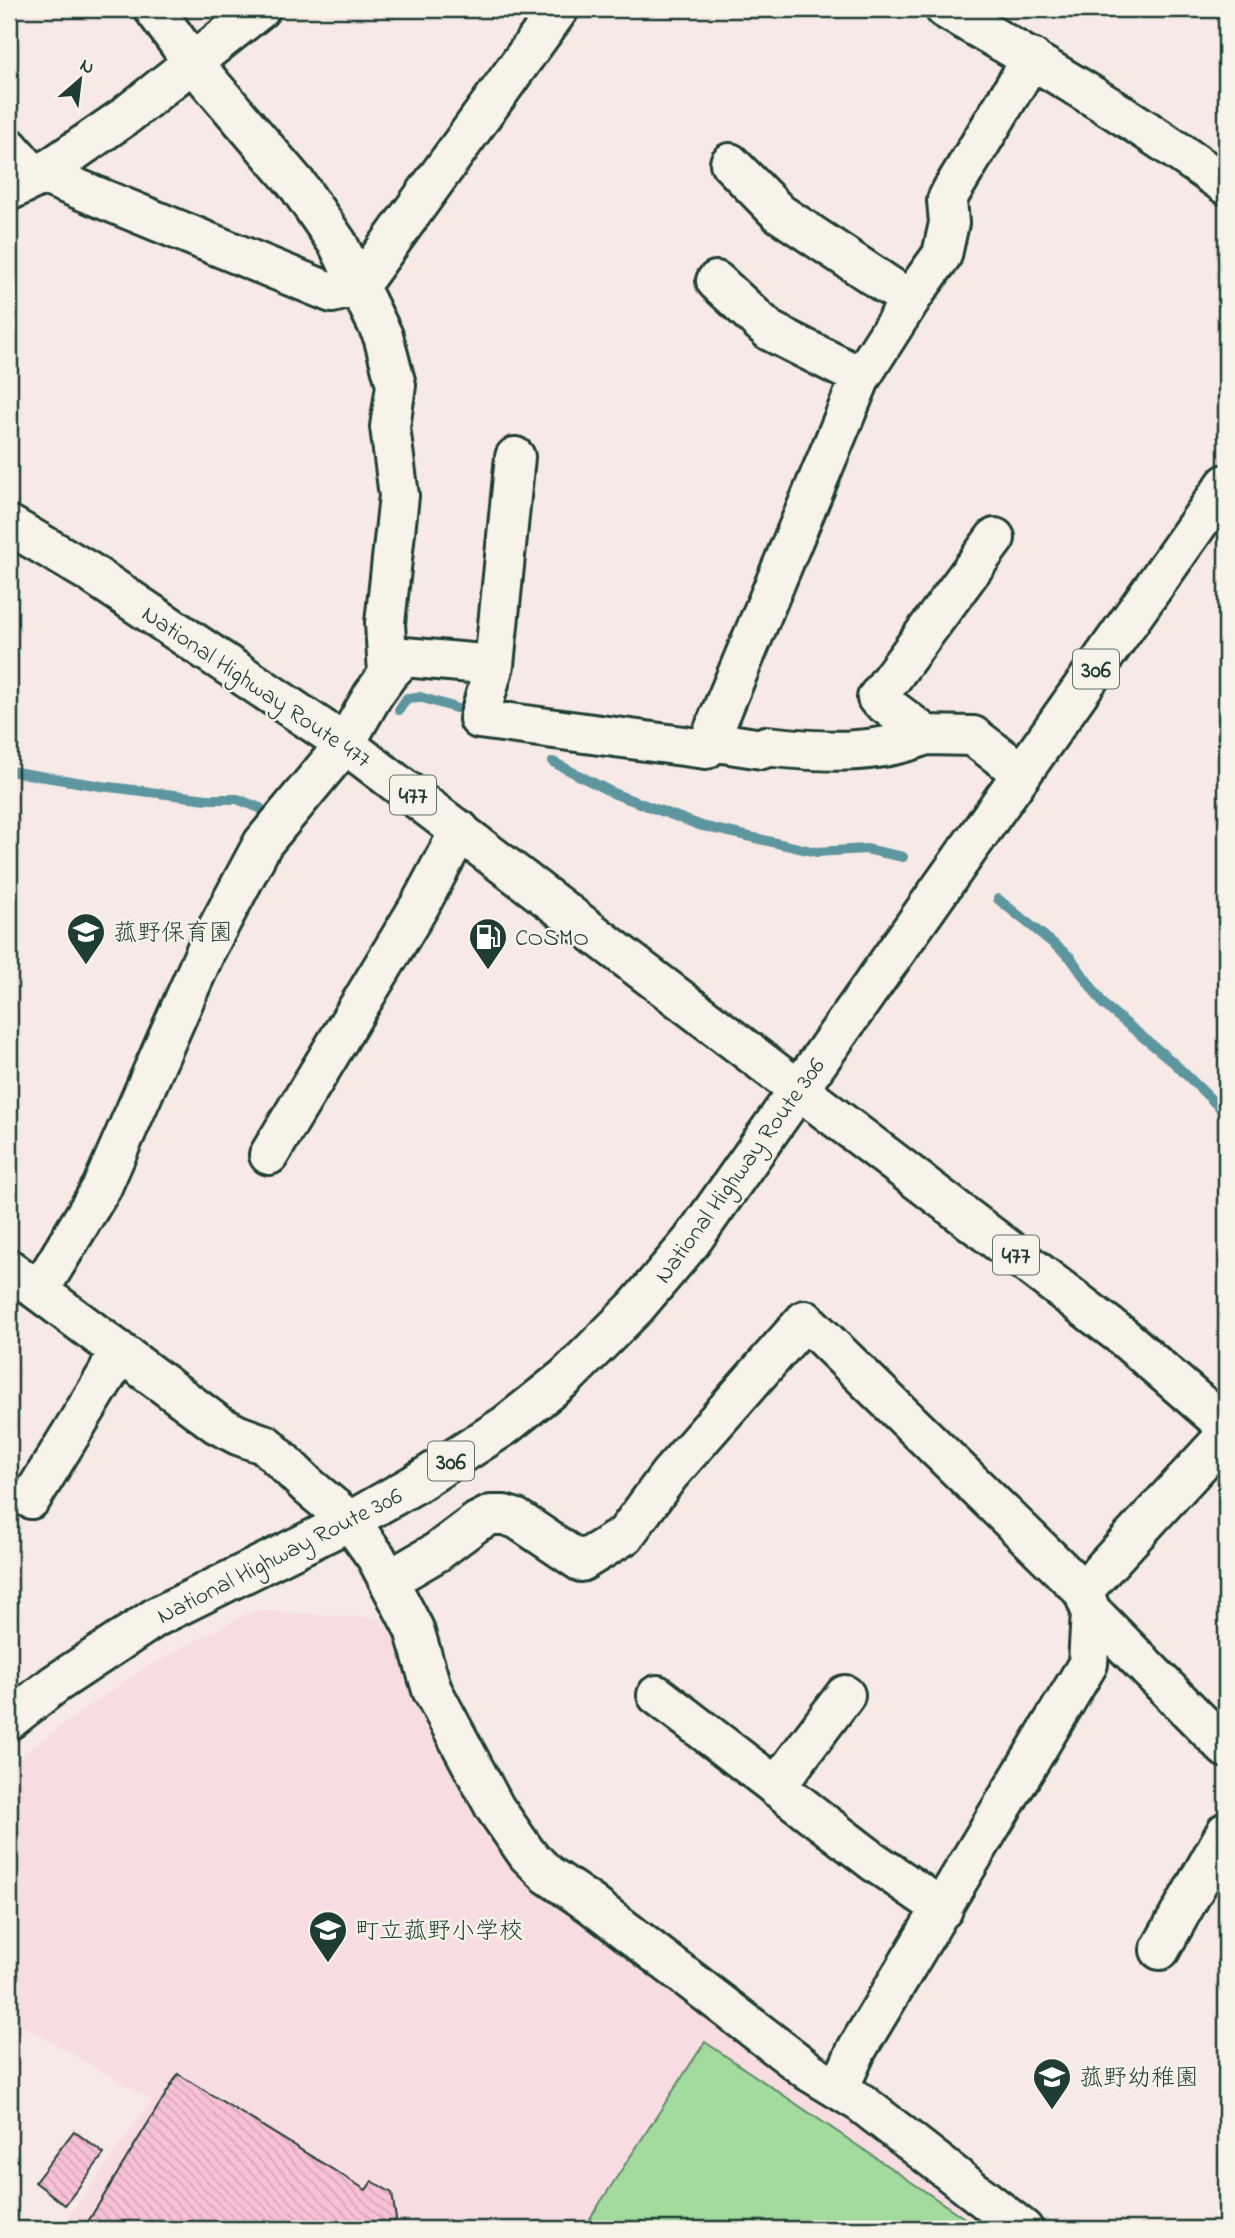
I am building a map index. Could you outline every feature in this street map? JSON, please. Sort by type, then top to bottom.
[{"type":"main road","points":[[154,9],[192,63],[299,187],[338,244],[383,336],[396,385],[390,427],[399,496],[385,622],[388,674]]},
{"type":"main road","points":[[29,181],[124,117],[260,9]]},
{"type":"main road","points":[[9,147],[29,181],[332,293],[359,286],[559,9]]},
{"type":"main road","points":[[945,9],[1032,58],[1158,136],[1226,185]]},
{"type":"main road","points":[[515,457],[494,665],[479,719],[706,749],[861,377],[909,300],[942,255],[949,223],[947,200],[1032,58]]},
{"type":"main road","points":[[730,163],[779,213],[909,300]]},
{"type":"main road","points":[[716,281],[770,331],[861,377]]},
{"type":"main road","name":"National Highway Route 306","points":[[9,1720],[156,1616],[350,1521],[415,1484],[506,1425],[565,1377],[636,1307],[691,1242],[1226,484]]},
{"type":"main road","name":"National Highway Route 477","points":[[9,525],[89,572],[345,744],[1122,1336],[1226,1426]]},
{"type":"main road","points":[[926,735],[877,698],[995,538]]},
{"type":"main road","points":[[39,1291],[102,1187],[207,948],[262,843],[345,744],[388,674],[404,657],[494,665]]},
{"type":"main road","points":[[710,741],[762,749],[766,746],[824,752],[874,750],[901,745],[926,735],[972,736],[1022,773]]},
{"type":"main road","points":[[269,1155],[419,905],[460,830]]},
{"type":"main road","points":[[9,1269],[217,1423],[238,1435],[267,1445],[309,1487],[350,1521],[376,1557],[414,1629],[432,1690],[495,1808],[527,1854],[547,1874],[591,1904],[810,2072],[861,2104],[1023,2229]]},
{"type":"main road","points":[[389,1580],[437,1552],[477,1522],[491,1515],[516,1519],[581,1562],[615,1542],[625,1535],[669,1475],[805,1320],[1087,1601],[1226,1748]]},
{"type":"main road","points":[[31,1499],[108,1373],[117,1349]]},
{"type":"main road","points":[[839,2089],[857,2049],[1088,1664],[1087,1601],[1226,1435]]},
{"type":"main road","points":[[657,1695],[873,1861],[943,1909]]},
{"type":"main road","points":[[776,1787],[845,1695]]},
{"type":"main road","points":[[1160,1950],[1226,1832]]},
{"type":"shaded area","name":"町立菰野小学校","points":[[254,1610],[383,1619],[482,1816],[997,2229],[80,2229],[68,2218],[152,2100],[9,2018],[9,1769],[40,1741],[141,1670]]},
{"type":"green space","points":[[705,2042],[979,2228],[980,2229],[583,2229]]},
{"type":"building","points":[[178,2074],[366,2190],[372,2181],[392,2193],[396,2219],[390,2229],[93,2229],[86,2225]]},
{"type":"building","points":[[74,2131],[104,2154],[65,2205],[35,2182]]},
{"type":"waterway","points":[[399,710],[407,698],[420,697],[456,708]]},
{"type":"waterway","points":[[553,762],[615,794],[702,826],[816,852],[866,849],[903,857]]},
{"type":"waterway","points":[[9,771],[101,786],[207,799],[237,799],[260,808]]},
{"type":"waterway","points":[[998,899],[1070,957],[1104,1005],[1173,1062],[1226,1117]]},
{"type":"place","name":"菰野保育園","points":[[86,966]]},
{"type":"place","name":"COSMO","points":[[488,971]]},
{"type":"place","name":"町立菰野小学校","points":[[328,1964]]},
{"type":"place","name":"菰野幼稚園","points":[[1052,2111]]}]
